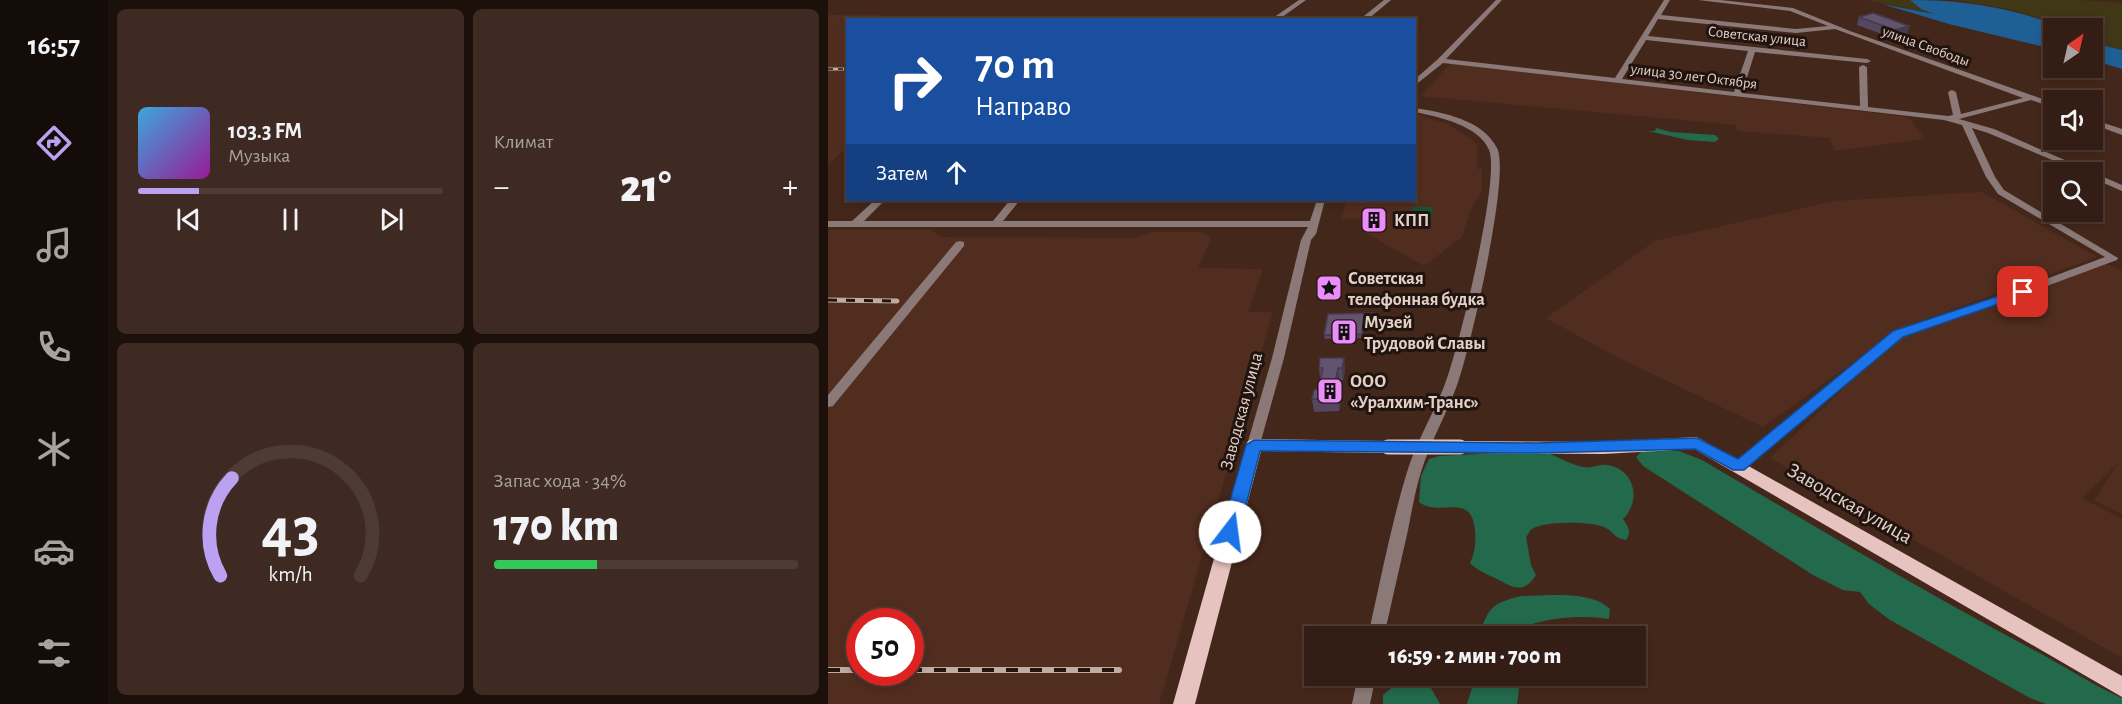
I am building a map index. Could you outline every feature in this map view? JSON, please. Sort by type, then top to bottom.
[{"type":"main road","name":"Заводская улица","points":[[1185,704],[1254,445],[1603,448],[1697,443],[2122,687]]},
{"type":"street","points":[[1276,18],[1303,0]]},
{"type":"street","points":[[1365,18],[1388,0]]},
{"type":"street","points":[[1416,82],[1441,61],[1499,0]]},
{"type":"street","points":[[1617,81],[1667,0]]},
{"type":"street","name":"улица Свободы","points":[[1701,0],[1791,9],[1836,28],[2043,102]]},
{"type":"street","points":[[1657,16],[1796,31],[1836,28]]},
{"type":"street","name":"Советская улица","points":[[1644,38],[1865,64],[1864,109]]},
{"type":"street","points":[[1737,95],[1752,49]]},
{"type":"street","name":"улица 30 лет Октября","points":[[1441,61],[1945,118],[1991,131],[2064,162]]},
{"type":"street","points":[[1739,466],[1898,334],[1986,305],[2113,258],[2001,192],[1991,179],[1976,140],[1961,121],[1952,93]]},
{"type":"street","points":[[1961,121],[1968,116],[2030,98]]},
{"type":"street","points":[[1378,626],[1417,461],[1445,401],[1457,362],[1498,167],[1492,147],[1473,130],[1439,115],[1416,110]]},
{"type":"street","points":[[2103,125],[2122,132]]},
{"type":"street","points":[[2103,179],[2122,188]]},
{"type":"street","points":[[855,224],[879,201]]},
{"type":"street","points":[[996,224],[1014,201]]},
{"type":"street","name":"Заводская улица","points":[[1254,445],[1278,358],[1306,240],[1314,224],[1321,201]]},
{"type":"street","points":[[828,224],[1314,224]]},
{"type":"street","points":[[828,403],[960,244]]},
{"type":"street","points":[[1361,704],[1365,686]]},
{"type":"shaded area","points":[[878,14],[888,17],[846,18],[846,38],[844,40],[846,40],[846,149],[828,164],[828,15]]},
{"type":"shaded area","points":[[1451,63],[1908,117],[1925,139],[1834,151],[1830,138],[1737,131],[1736,125],[1421,96]]},
{"type":"shaded area","points":[[1416,114],[1448,124],[1477,145],[1477,169],[1482,169],[1482,192],[1472,206],[1462,237],[1424,266],[1366,233],[1373,223],[1370,223],[1371,218],[1342,219],[1346,201],[1416,201]]},
{"type":"shaded area","points":[[1982,192],[2097,257],[1901,328],[1763,427],[1611,354],[1546,318],[1655,241],[1835,201]]},
{"type":"shaded area","points":[[828,230],[931,230],[943,237],[1136,238],[1152,232],[1202,232],[1211,238],[1198,268],[1263,269],[1248,312],[1273,312],[1159,704],[828,704]]},
{"type":"shaded area","points":[[2106,264],[2122,271],[2122,514],[2094,500],[2118,463],[2083,498],[2122,519],[2122,658],[1770,458],[1899,336]]},
{"type":"green space","points":[[1656,128],[1671,132],[1715,135],[1719,139],[1715,142],[1688,140],[1648,131],[1655,131]]},
{"type":"green space","points":[[1412,207],[1433,207],[1430,228],[1409,228]]},
{"type":"green space","points":[[1543,451],[1583,467],[1607,465],[1623,472],[1629,478],[1634,494],[1633,503],[1623,519],[1629,534],[1626,540],[1617,537],[1606,528],[1580,523],[1538,526],[1532,529],[1526,537],[1531,565],[1536,575],[1526,585],[1517,587],[1506,584],[1470,563],[1475,543],[1472,518],[1468,511],[1461,508],[1436,508],[1419,502],[1421,476],[1429,459],[1439,456]]},
{"type":"green space","points":[[1642,451],[1679,451],[1702,460],[1906,579],[2122,698],[2122,704],[2046,704],[2030,698],[1890,620],[1869,604],[1860,592],[1843,590],[1813,575],[1643,466],[1636,457]]},
{"type":"green space","points":[[1568,595],[1602,603],[1610,609],[1609,619],[1569,618],[1539,622],[1528,626],[1482,626],[1492,608],[1521,596]]},
{"type":"green space","points":[[1394,686],[1430,686],[1440,704],[1383,704],[1383,695]]},
{"type":"green space","points":[[1472,686],[1519,686],[1517,704],[1467,704]]},
{"type":"sand","points":[[1866,0],[1910,0],[1921,9],[1935,14]]},
{"type":"sand","points":[[1953,0],[2079,0],[2122,3],[2122,50],[2103,45],[2103,18],[2043,19],[1992,6]]},
{"type":"water","points":[[1910,0],[1983,5],[2043,20],[2043,47],[1949,24],[1882,4],[1934,14],[1921,9]]},
{"type":"water","points":[[2103,45],[2122,50],[2122,69],[2103,63]]},
{"type":"building","points":[[1873,13],[1909,26],[1895,30],[1859,17]]},
{"type":"building","name":"Музей Трудовой Славы","points":[[1375,313],[1374,324],[1363,324],[1362,334],[1324,335],[1328,314]]},
{"type":"building","points":[[1320,358],[1344,358],[1342,368],[1338,368],[1334,389],[1339,389],[1338,398],[1312,399],[1314,390],[1319,389],[1323,368],[1319,368]]},
{"type":"railway","points":[[828,69],[846,69]]},
{"type":"railway","points":[[828,300],[897,301]]},
{"type":"railway","points":[[828,670],[846,670]]},
{"type":"railway","points":[[924,670],[1119,670]]},
{"type":"place","name":"КПП","points":[[1374,220]]},
{"type":"place","name":"Советская телефонная будка","points":[[1329,288]]},
{"type":"place","name":"Музей Трудовой Славы","points":[[1344,332]]},
{"type":"place","name":"ООО «Уралхим-Транс»","points":[[1330,391]]},
{"type":"route","points":[[1230,532],[1254,445],[1603,448],[1697,443],[1739,466],[1898,334],[2023,292]]}]
